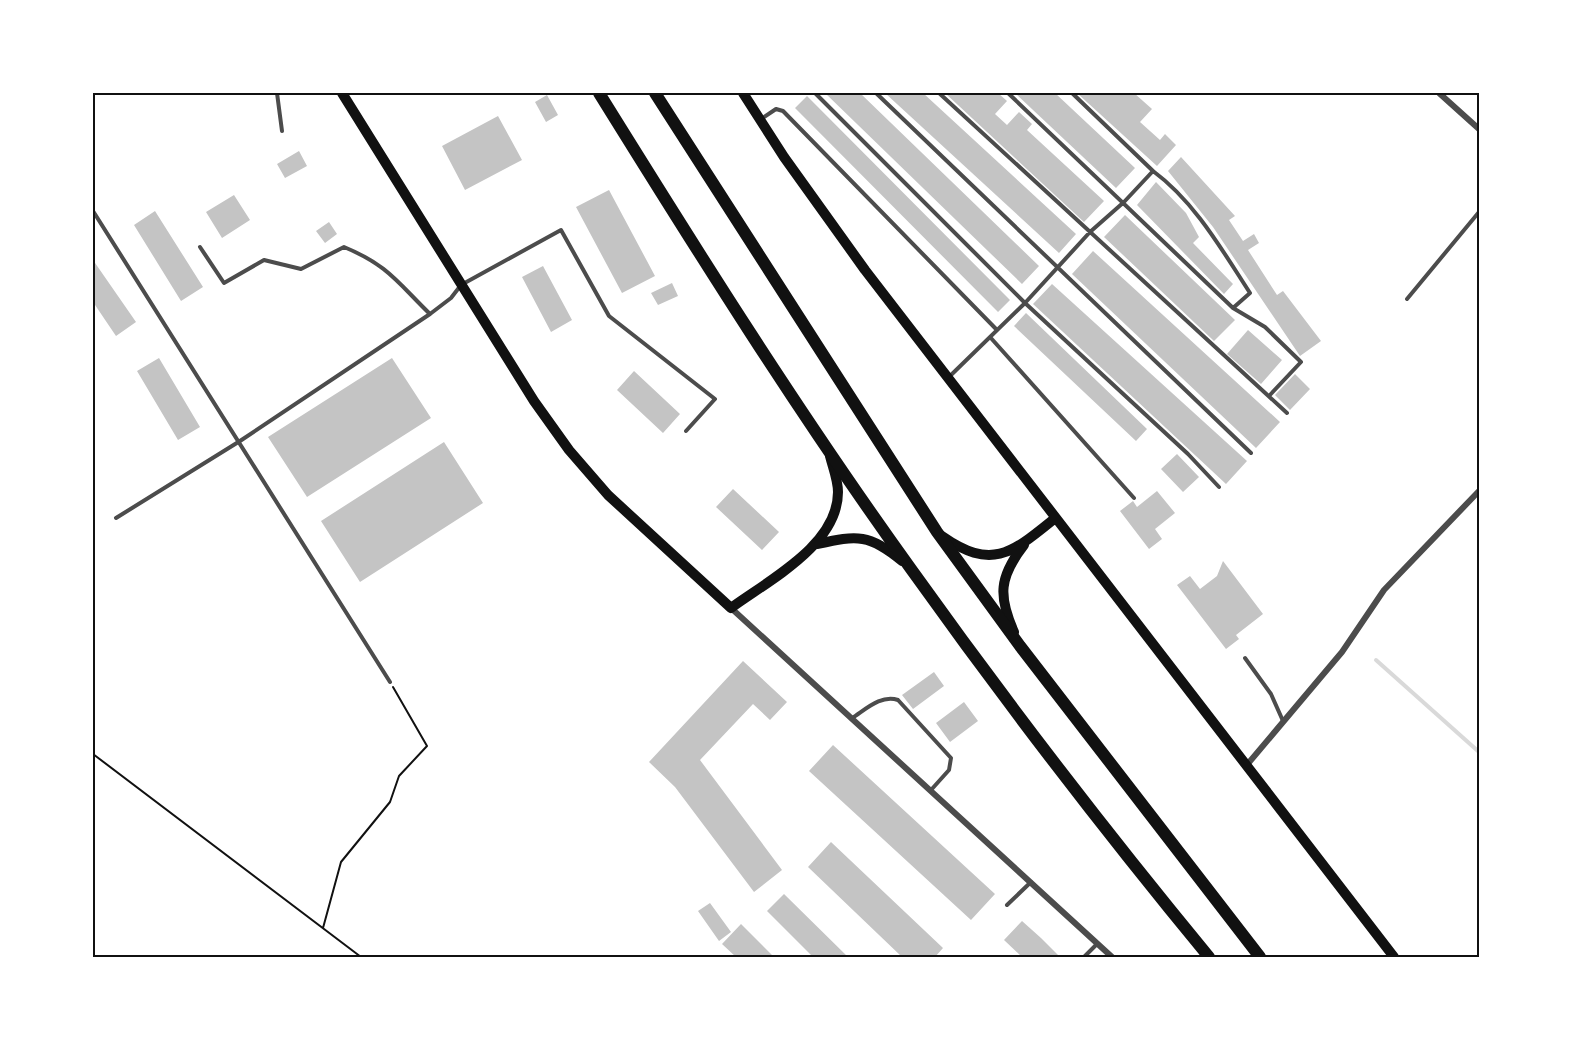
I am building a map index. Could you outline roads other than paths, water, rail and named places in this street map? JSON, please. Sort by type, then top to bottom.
[{"type":"highway","points":[[598,93],[827,447],[909,567],[1063,775],[1209,957]]},
{"type":"highway","points":[[655,93],[937,532],[1020,646],[1260,957]]},
{"type":"main road","points":[[342,93],[534,400],[569,450],[608,495],[731,608],[818,544],[830,524],[837,506],[836,476],[827,447]]},
{"type":"main road","points":[[743,93],[865,270],[947,379],[1394,957]]},
{"type":"main road","points":[[937,532],[969,553],[981,556],[1008,551],[1028,540],[1054,519]]},
{"type":"main road","points":[[818,544],[850,537],[871,539],[884,546],[909,567]]},
{"type":"main road","points":[[1020,646],[1005,612],[1003,583],[1007,571],[1028,540]]},
{"type":"street","points":[[1439,93],[1479,129]]},
{"type":"street","points":[[1245,767],[1342,652],[1384,590],[1479,491]]},
{"type":"street","points":[[731,608],[1032,881],[1112,957]]},
{"type":"lane","points":[[277,93],[282,131]]},
{"type":"lane","points":[[815,93],[1025,303],[1188,454],[1219,487]]},
{"type":"lane","points":[[876,93],[1251,453]]},
{"type":"lane","points":[[939,93],[1287,413]]},
{"type":"lane","points":[[1008,93],[1233,308],[1265,327],[1301,362],[1269,396]]},
{"type":"lane","points":[[1072,93],[1153,171],[1170,183],[1197,216],[1250,293],[1233,308]]},
{"type":"lane","points":[[760,120],[776,109],[783,111],[997,330]]},
{"type":"lane","points":[[947,379],[1025,303],[1090,232],[1124,202],[1153,171]]},
{"type":"lane","points":[[93,211],[390,682]]},
{"type":"lane","points":[[1407,299],[1479,212]]},
{"type":"lane","points":[[116,518],[240,441],[430,314],[451,298],[461,285],[561,230],[609,316],[715,399],[686,431]]},
{"type":"lane","points":[[200,247],[224,283],[264,260],[301,269],[344,247],[370,258],[392,274],[430,314]]},
{"type":"lane","points":[[990,337],[1134,498]]},
{"type":"lane","points":[[1245,658],[1271,694],[1284,723]]},
{"type":"lane","points":[[851,719],[880,701],[892,698],[898,700],[951,758],[949,770],[931,790]]},
{"type":"lane","points":[[1007,905],[1032,881]]},
{"type":"lane","points":[[1084,957],[1097,943]]},
{"type":"waterway","points":[[1376,660],[1479,752]]}]
